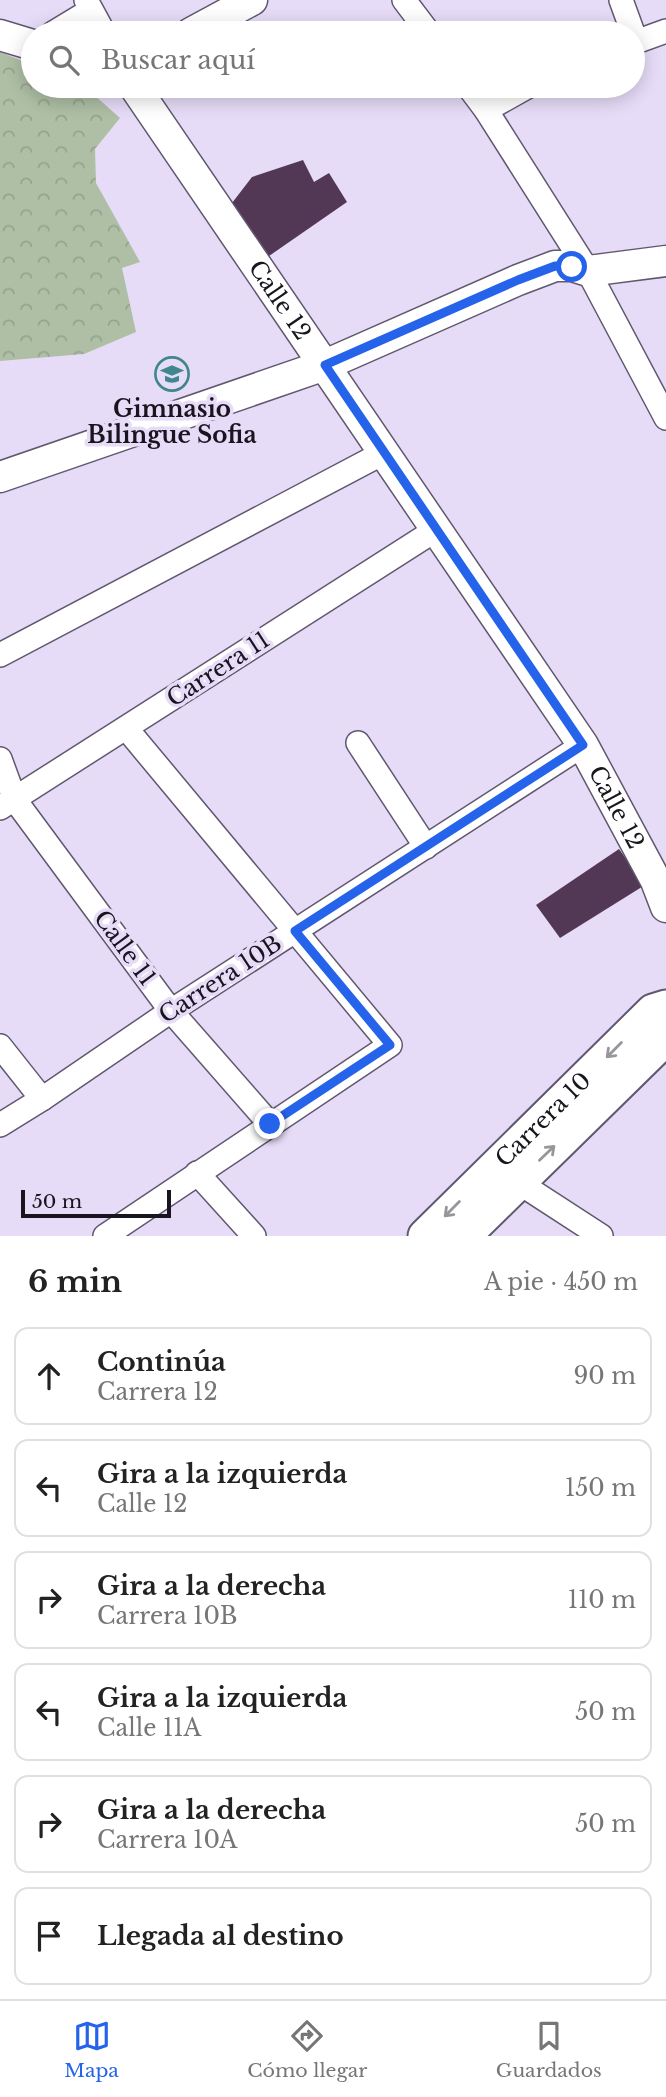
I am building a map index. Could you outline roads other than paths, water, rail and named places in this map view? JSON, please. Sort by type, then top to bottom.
[{"type":"main road","name":"Carrera 10","points":[[464,1236],[507,1174],[653,1012],[666,1007]]},
{"type":"main road","name":"Carrera 10","points":[[425,1236],[507,1174],[666,1038]]},
{"type":"street","points":[[213,21],[252,0]]},
{"type":"street","points":[[404,0],[420,21]]},
{"type":"street","points":[[621,0],[628,21]]},
{"type":"street","points":[[67,21],[88,5],[97,21]]},
{"type":"street","points":[[645,35],[666,31]]},
{"type":"street","points":[[0,35],[21,41]]},
{"type":"street","name":"Calle 12","points":[[142,98],[583,745],[656,881],[666,906]]},
{"type":"street","points":[[477,98],[588,271],[666,418]]},
{"type":"street","points":[[486,110],[508,98]]},
{"type":"street","points":[[0,477],[325,365],[555,266],[588,271],[666,261]]},
{"type":"street","points":[[0,655],[385,452]]},
{"type":"street","name":"Carrera 11","points":[[8,804],[437,529]]},
{"type":"street","points":[[105,1236],[390,1045],[126,728]]},
{"type":"street","points":[[358,743],[426,847]]},
{"type":"street","name":"Carrera 10B","points":[[0,1125],[171,1011],[583,745]]},
{"type":"street","name":"Calle 11","points":[[0,759],[8,804],[171,1011],[270,1124]]},
{"type":"street","points":[[0,1046],[42,1099]]},
{"type":"street","points":[[197,1173],[254,1236]]},
{"type":"street","points":[[507,1174],[601,1236]]},
{"type":"place","name":"Gimnasio Bilingue Sofia","points":[[172,374]]}]
